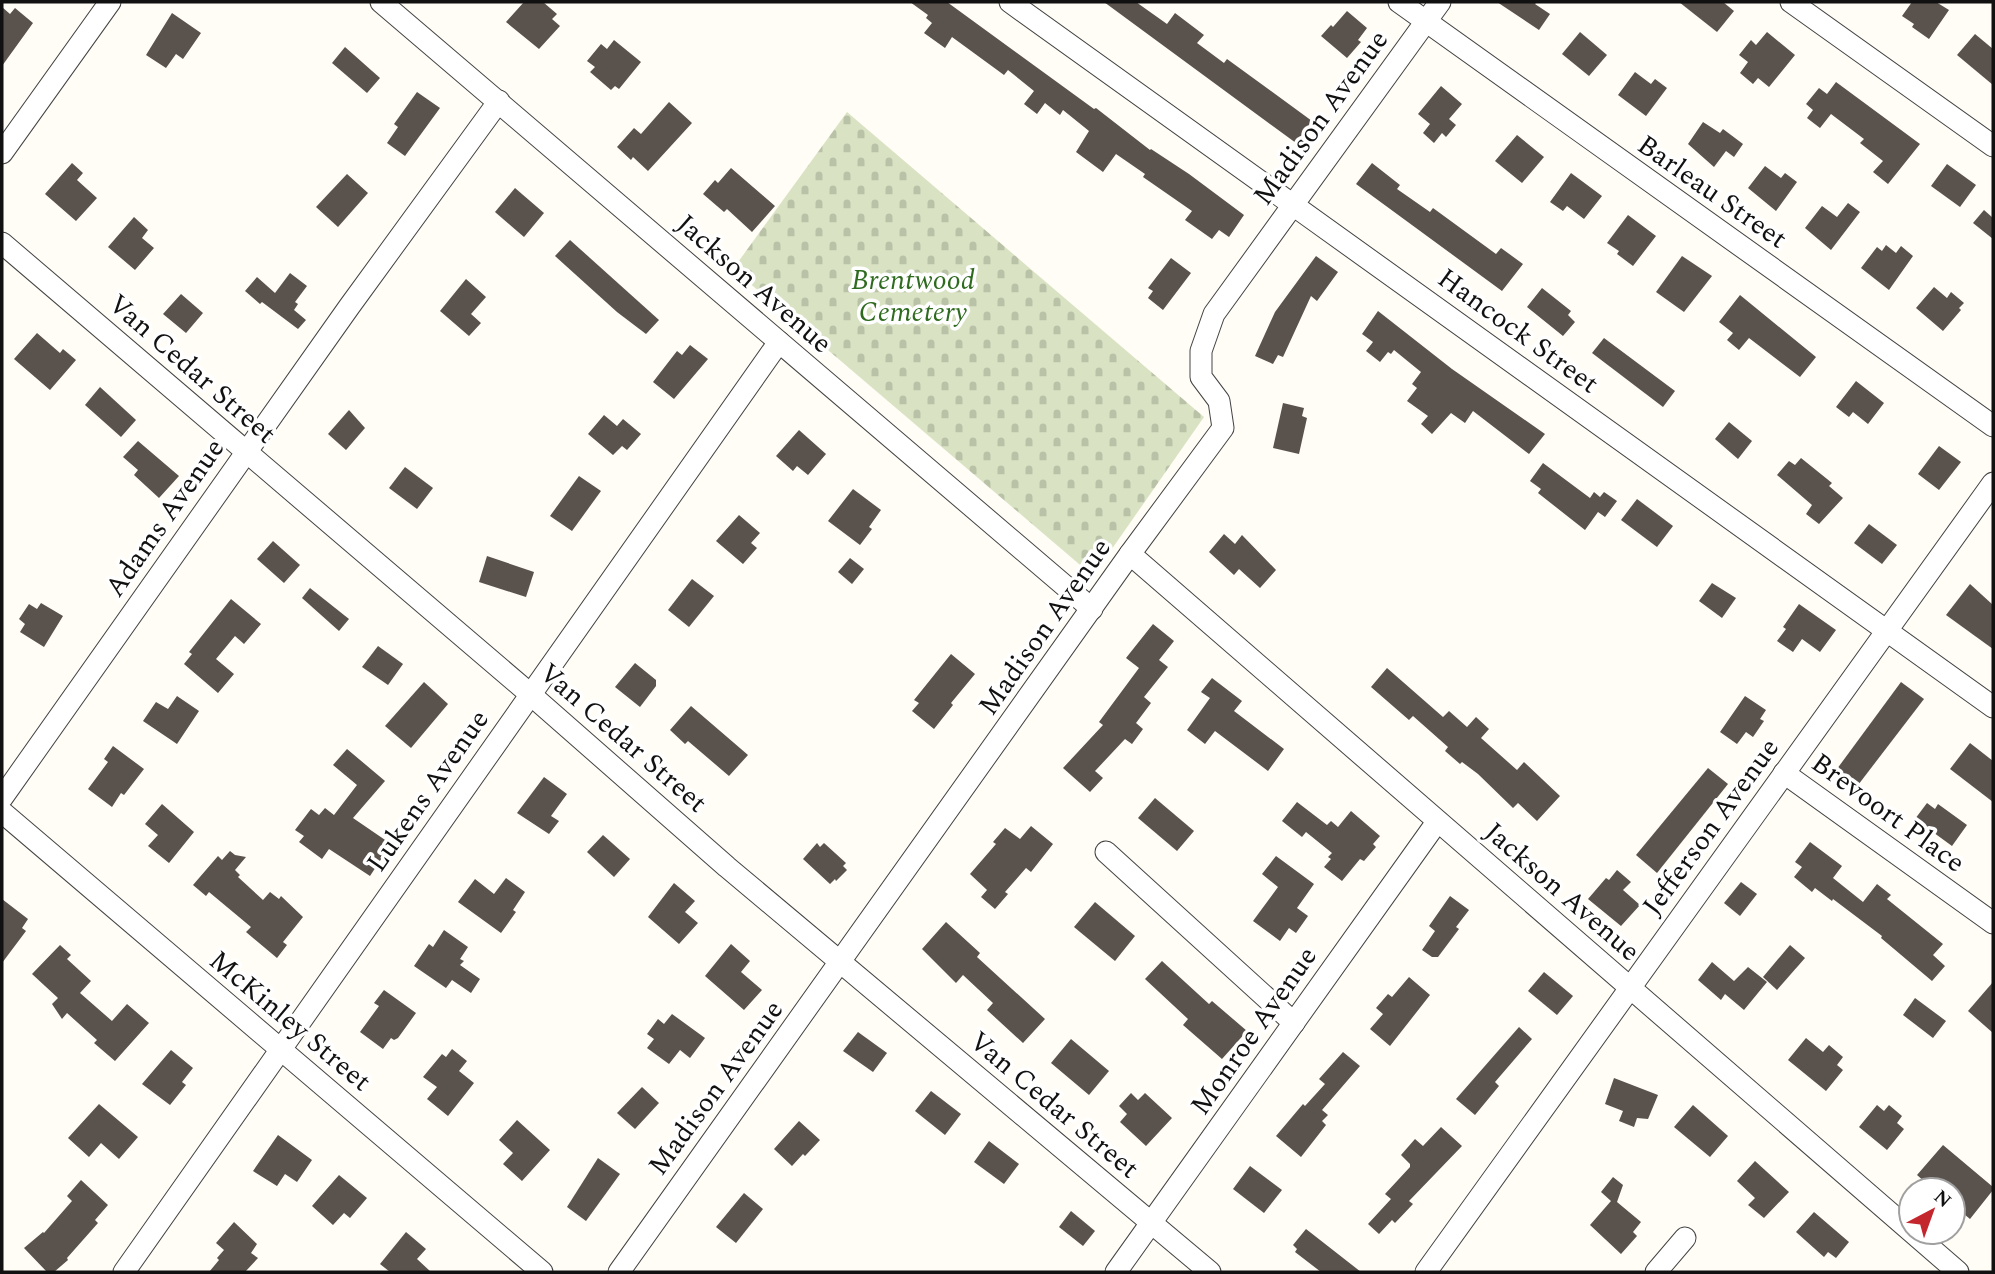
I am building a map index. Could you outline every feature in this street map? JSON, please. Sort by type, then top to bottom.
[{"type":"street","points":[[2,153],[110,2]]},
{"type":"street","name":"Jackson Avenue","points":[[381,2],[1092,609]]},
{"type":"street","name":"Hancock Street","points":[[1010,2],[1993,707]]},
{"type":"street","name":"Barleau Street","points":[[1399,2],[1993,426]]},
{"type":"street","name":"Madison Avenue","points":[[619,1272],[1130,554],[1223,428],[1219,401],[1201,377],[1201,351],[1214,314],[1440,2]]},
{"type":"street","points":[[1791,2],[1993,146]]},
{"type":"street","name":"Adams Avenue","points":[[2,798],[499,101]]},
{"type":"street","name":"Van Cedar Street","points":[[2,243],[530,694],[727,867],[1210,1272]]},
{"type":"street","name":"Lukens Avenue","points":[[124,1272],[779,342]]},
{"type":"street","name":"Jefferson Avenue","points":[[1426,1272],[1993,483]]},
{"type":"street","name":"Jackson Avenue","points":[[1130,554],[1958,1272]]},
{"type":"street","name":"Brevoort Place","points":[[1784,773],[1993,923]]},
{"type":"street","name":"McKinley Street","points":[[2,813],[542,1272]]},
{"type":"street","name":"Monroe Avenue","points":[[1116,1272],[1437,822]]},
{"type":"street","points":[[1106,852],[1294,1023]]},
{"type":"street","points":[[1656,1272],[1685,1238]]},
{"type":"green space","name":"Brentwood Cemetery","points":[[847,112],[1204,417],[1093,576],[733,269]]},
{"type":"building","points":[[524,2],[543,2],[557,14],[552,19],[560,26],[539,49],[506,22]]},
{"type":"building","points":[[910,2],[947,2],[1096,108],[1150,150],[1189,174],[1244,215],[1229,237],[1219,230],[1212,239],[1185,220],[1192,211],[1143,177],[1145,174],[1116,154],[1103,172],[1076,152],[1089,131],[1063,110],[1060,115],[1045,103],[1037,114],[1024,104],[1034,91],[1008,70],[1004,75],[952,37],[945,48],[924,33],[932,23],[926,18],[928,15]]},
{"type":"building","points":[[1104,2],[1136,2],[1167,24],[1175,13],[1204,35],[1197,43],[1224,63],[1227,59],[1312,121],[1296,143]]},
{"type":"building","points":[[1497,2],[1537,2],[1535,4],[1550,14],[1539,30]]},
{"type":"building","points":[[1679,2],[1723,2],[1734,11],[1717,32]]},
{"type":"building","points":[[1912,2],[1936,2],[1949,10],[1929,39],[1902,16]]},
{"type":"building","points":[[2,7],[10,14],[15,8],[33,23],[2,66]]},
{"type":"building","points":[[1347,11],[1367,28],[1358,40],[1361,42],[1347,58],[1321,36]]},
{"type":"building","points":[[172,13],[201,33],[183,59],[176,54],[166,68],[146,55]]},
{"type":"building","points":[[1580,32],[1607,55],[1589,76],[1562,54]]},
{"type":"building","points":[[1767,32],[1795,55],[1769,87],[1758,78],[1753,84],[1740,73],[1748,62],[1739,55],[1751,40],[1756,45]]},
{"type":"building","points":[[1975,34],[1993,49],[1993,85],[1957,55]]},
{"type":"building","points":[[614,40],[641,62],[619,89],[615,86],[611,90],[590,72],[595,67],[587,61],[601,44],[607,49]]},
{"type":"building","points":[[345,47],[380,78],[367,93],[332,63]]},
{"type":"building","points":[[1635,72],[1651,84],[1655,79],[1667,88],[1646,116],[1618,95]]},
{"type":"building","points":[[1836,82],[1920,144],[1888,184],[1873,172],[1883,161],[1860,143],[1864,139],[1831,114],[1820,128],[1807,118],[1813,110],[1806,104],[1819,88],[1827,94]]},
{"type":"building","points":[[1441,86],[1462,104],[1449,119],[1456,125],[1446,137],[1442,133],[1434,143],[1423,133],[1430,124],[1418,114]]},
{"type":"building","points":[[417,92],[440,108],[405,156],[387,143],[398,127],[394,124]]},
{"type":"building","points":[[669,102],[692,123],[648,171],[617,147],[634,128],[641,134]]},
{"type":"building","points":[[1703,122],[1720,133],[1723,129],[1743,144],[1734,157],[1726,151],[1714,167],[1688,144]]},
{"type":"building","points":[[1517,135],[1544,157],[1522,183],[1495,161]]},
{"type":"building","points":[[72,163],[83,173],[77,180],[97,198],[76,221],[45,194]]},
{"type":"building","points":[[1372,163],[1400,185],[1397,189],[1430,212],[1433,208],[1496,254],[1501,248],[1523,264],[1502,291],[1356,184]]},
{"type":"building","points":[[1947,164],[1976,185],[1960,207],[1931,186]]},
{"type":"building","points":[[1765,166],[1781,178],[1785,173],[1797,182],[1776,211],[1748,188]]},
{"type":"building","points":[[731,168],[775,206],[752,232],[727,209],[724,212],[703,194],[715,180],[718,183]]},
{"type":"building","points":[[1571,173],[1602,196],[1584,219],[1567,206],[1563,211],[1550,202]]},
{"type":"building","points":[[347,174],[368,193],[338,227],[316,207]]},
{"type":"building","points":[[515,188],[544,213],[524,237],[495,212]]},
{"type":"building","points":[[1848,203],[1860,212],[1831,250],[1805,228],[1822,206],[1837,217]]},
{"type":"building","points":[[1984,210],[1993,218],[1993,239],[1973,223]]},
{"type":"building","points":[[1628,215],[1656,236],[1633,266],[1607,243]]},
{"type":"building","points":[[134,217],[148,230],[142,238],[154,248],[135,270],[108,247]]},
{"type":"building","points":[[570,240],[659,320],[646,334],[617,312],[555,256]]},
{"type":"building","points":[[1886,245],[1896,253],[1901,246],[1913,256],[1889,290],[1861,268],[1877,247],[1882,251]]},
{"type":"building","points":[[1316,256],[1338,272],[1317,301],[1311,296],[1283,357],[1278,355],[1273,364],[1255,356],[1275,312]]},
{"type":"building","points":[[1682,256],[1712,276],[1684,312],[1656,292]]},
{"type":"building","points":[[1171,258],[1191,273],[1163,310],[1148,298],[1153,291],[1148,288]]},
{"type":"building","points":[[290,273],[307,286],[295,302],[298,304],[294,310],[306,320],[298,329],[245,291],[257,277],[275,293]]},
{"type":"building","points":[[466,279],[486,297],[471,314],[481,323],[469,336],[440,311]]},
{"type":"building","points":[[1934,287],[1947,298],[1951,292],[1964,303],[1943,331],[1916,308]]},
{"type":"building","points":[[1542,288],[1571,311],[1568,315],[1575,322],[1563,336],[1527,307]]},
{"type":"building","points":[[181,294],[203,313],[186,333],[163,314]]},
{"type":"building","points":[[1740,295],[1816,357],[1800,377],[1749,338],[1739,350],[1727,340],[1733,333],[1719,322]]},
{"type":"building","points":[[1378,311],[1452,369],[1545,434],[1529,454],[1473,411],[1465,423],[1451,413],[1432,434],[1421,424],[1428,416],[1407,401],[1417,388],[1412,384],[1421,372],[1394,350],[1391,354],[1388,352],[1380,362],[1366,351],[1373,342],[1362,334]]},
{"type":"building","points":[[37,333],[60,353],[63,349],[76,360],[50,390],[14,359]]},
{"type":"building","points":[[1604,338],[1675,391],[1663,407],[1592,353]]},
{"type":"building","points":[[690,345],[708,359],[674,399],[653,382],[677,351],[682,355]]},
{"type":"building","points":[[1856,381],[1884,403],[1868,424],[1853,412],[1849,417],[1836,407]]},
{"type":"building","points":[[100,387],[136,420],[121,437],[85,405]]},
{"type":"building","points":[[1283,403],[1304,408],[1302,416],[1307,418],[1299,454],[1273,448]]},
{"type":"building","points":[[349,410],[365,428],[346,450],[328,434]]},
{"type":"building","points":[[604,415],[617,426],[623,419],[641,434],[627,450],[622,446],[613,455],[588,434]]},
{"type":"building","points":[[1729,422],[1752,441],[1738,459],[1715,439]]},
{"type":"building","points":[[799,430],[826,454],[808,475],[797,466],[793,471],[776,456]]},
{"type":"building","points":[[138,441],[179,476],[159,498],[134,475],[138,470],[123,457]]},
{"type":"building","points":[[1939,446],[1961,462],[1939,490],[1918,474]]},
{"type":"building","points":[[1801,458],[1832,483],[1829,486],[1843,498],[1819,524],[1806,514],[1812,505],[1777,475],[1789,461],[1795,465]]},
{"type":"building","points":[[1543,463],[1590,498],[1594,492],[1600,497],[1604,492],[1617,501],[1605,517],[1598,512],[1585,530],[1538,493],[1541,489],[1530,481]]},
{"type":"building","points":[[405,467],[433,488],[417,509],[389,488]]},
{"type":"building","points":[[579,476],[601,491],[572,531],[550,516]]},
{"type":"building","points":[[853,489],[881,510],[860,545],[828,521]]},
{"type":"building","points":[[1637,499],[1673,526],[1657,547],[1621,520]]},
{"type":"building","points":[[739,515],[760,533],[751,543],[757,548],[743,564],[716,541]]},
{"type":"building","points":[[1869,524],[1897,545],[1882,564],[1854,543]]},
{"type":"building","points":[[1224,534],[1235,544],[1242,535],[1276,570],[1260,588],[1239,569],[1234,575],[1209,552]]},
{"type":"building","points":[[273,541],[300,565],[284,583],[257,559]]},
{"type":"building","points":[[487,556],[534,572],[526,597],[479,582]]},
{"type":"building","points":[[850,558],[864,569],[852,584],[838,572]]},
{"type":"building","points":[[692,579],[714,596],[689,627],[668,610]]},
{"type":"building","points":[[1712,583],[1736,598],[1722,618],[1699,601]]},
{"type":"building","points":[[1970,584],[1993,605],[1993,649],[1946,615]]},
{"type":"building","points":[[310,588],[349,619],[339,631],[302,598]]},
{"type":"building","points":[[231,599],[261,624],[244,644],[235,636],[216,659],[234,674],[218,693],[184,664],[192,654],[189,652]]},
{"type":"building","points":[[41,603],[63,616],[44,647],[20,632],[25,624],[19,619],[29,604],[37,609]]},
{"type":"building","points":[[1799,604],[1836,630],[1820,652],[1802,639],[1793,652],[1777,641]]},
{"type":"building","points":[[1153,624],[1174,641],[1159,660],[1168,667],[1144,697],[1151,703],[1136,723],[1143,729],[1132,744],[1125,739],[1095,771],[1103,778],[1090,792],[1063,768],[1103,725],[1099,722],[1139,668],[1126,658]]},
{"type":"building","points":[[378,646],[403,664],[388,685],[362,667]]},
{"type":"building","points":[[951,654],[975,674],[934,729],[912,711],[919,703],[914,700]]},
{"type":"building","points":[[635,663],[656,680],[656,686],[640,707],[615,687]]},
{"type":"building","points":[[1387,668],[1443,717],[1449,711],[1467,727],[1476,717],[1489,729],[1481,738],[1517,770],[1524,762],[1560,796],[1537,821],[1518,803],[1513,808],[1478,774],[1445,751],[1448,747],[1413,716],[1409,720],[1371,687]]},
{"type":"building","points":[[1212,678],[1242,701],[1234,711],[1284,749],[1268,771],[1215,731],[1205,744],[1187,730],[1210,698],[1201,692]]},
{"type":"building","points":[[424,682],[448,704],[411,748],[385,726]]},
{"type":"building","points":[[1901,682],[1924,699],[1855,789],[1834,773]]},
{"type":"building","points":[[177,696],[199,711],[177,744],[143,721],[156,702],[168,709]]},
{"type":"building","points":[[1745,696],[1766,710],[1760,719],[1764,721],[1753,737],[1746,732],[1737,744],[1720,732]]},
{"type":"building","points":[[691,706],[748,755],[729,776],[688,741],[685,744],[670,730]]},
{"type":"building","points":[[1970,743],[1993,761],[1993,802],[1950,769]]},
{"type":"building","points":[[113,746],[144,769],[124,795],[121,793],[112,807],[88,789],[108,762],[104,759]]},
{"type":"building","points":[[347,749],[385,781],[353,818],[391,844],[370,876],[329,849],[322,859],[299,842],[304,836],[295,830],[311,809],[319,815],[325,808],[334,815],[357,785],[333,765]]},
{"type":"building","points":[[1708,768],[1728,784],[1657,873],[1636,855]]},
{"type":"building","points":[[544,777],[567,794],[551,816],[559,821],[549,834],[517,813]]},
{"type":"building","points":[[1155,798],[1194,831],[1177,851],[1138,818]]},
{"type":"building","points":[[1297,802],[1327,825],[1331,821],[1338,827],[1351,811],[1380,836],[1373,844],[1376,847],[1364,861],[1360,859],[1342,881],[1324,867],[1331,859],[1328,857],[1332,853],[1306,832],[1302,837],[1282,821]]},
{"type":"building","points":[[1927,803],[1935,809],[1938,804],[1967,825],[1952,846],[1915,819]]},
{"type":"building","points":[[162,804],[194,832],[169,863],[148,846],[158,835],[145,824]]},
{"type":"building","points":[[1031,826],[1053,844],[1031,872],[1026,868],[1005,892],[1008,894],[995,909],[981,897],[987,890],[970,874],[996,844],[993,842],[1005,828],[1020,839]]},
{"type":"building","points":[[603,835],[630,859],[614,877],[587,852]]},
{"type":"building","points":[[1810,842],[1842,866],[1833,878],[1863,902],[1877,884],[1891,895],[1887,899],[1943,944],[1933,955],[1945,966],[1932,981],[1881,938],[1882,936],[1833,899],[1832,901],[1815,888],[1812,892],[1794,877],[1802,867],[1795,862]]},
{"type":"building","points":[[817,843],[820,847],[824,843],[846,863],[843,866],[847,870],[830,884],[803,859]]},
{"type":"building","points":[[230,851],[246,857],[235,870],[240,875],[238,877],[263,900],[270,892],[279,899],[281,896],[303,917],[283,942],[287,945],[277,958],[246,932],[251,927],[209,892],[206,896],[193,885],[218,856],[222,860]]},
{"type":"building","points":[[1276,856],[1314,884],[1297,908],[1308,916],[1296,933],[1289,928],[1280,941],[1253,921],[1278,887],[1262,874]]},
{"type":"building","points":[[1617,870],[1631,882],[1623,890],[1640,905],[1621,926],[1588,899],[1606,878],[1609,880]]},
{"type":"building","points":[[506,878],[525,892],[513,910],[516,912],[501,933],[458,902],[475,879],[494,894]]},
{"type":"building","points":[[1741,882],[1757,894],[1740,916],[1724,903]]},
{"type":"building","points":[[674,883],[695,901],[685,912],[698,923],[679,944],[648,917]]},
{"type":"building","points":[[1450,896],[1469,910],[1456,927],[1459,929],[1438,957],[1432,957],[1422,950],[1435,931],[1429,926]]},
{"type":"building","points":[[2,899],[28,919],[22,928],[26,931],[2,963]]},
{"type":"building","points":[[1095,902],[1135,936],[1115,961],[1074,927]]},
{"type":"building","points":[[946,922],[980,953],[977,957],[1045,1019],[1023,1043],[987,1010],[993,1003],[963,975],[956,983],[922,949]]},
{"type":"building","points":[[444,930],[468,947],[460,959],[464,961],[460,965],[480,979],[471,993],[452,980],[446,988],[414,966],[429,944],[433,947]]},
{"type":"building","points":[[731,944],[750,961],[741,972],[762,990],[744,1010],[705,976]]},
{"type":"building","points":[[60,945],[71,955],[67,959],[91,981],[80,993],[112,1021],[127,1004],[149,1023],[115,1061],[94,1043],[97,1040],[67,1013],[62,1019],[52,1004],[58,998],[32,974]]},
{"type":"building","points":[[1790,945],[1805,958],[1777,990],[1763,977]]},
{"type":"building","points":[[1162,961],[1209,1004],[1212,1001],[1247,1031],[1222,1059],[1183,1025],[1188,1019],[1145,979]]},
{"type":"building","points":[[1712,962],[1734,981],[1748,967],[1767,982],[1744,1010],[1725,994],[1721,1000],[1698,980]]},
{"type":"building","points":[[1544,972],[1573,996],[1557,1015],[1528,991]]},
{"type":"building","points":[[1409,977],[1430,995],[1390,1046],[1370,1029],[1383,1014],[1376,1008],[1388,994],[1392,997]]},
{"type":"building","points":[[1993,982],[1993,1033],[1968,1011]]},
{"type":"building","points":[[384,990],[416,1013],[398,1038],[391,1038],[383,1049],[360,1032],[379,1006],[374,1003]]},
{"type":"building","points":[[1915,998],[1946,1021],[1933,1038],[1903,1015]]},
{"type":"building","points":[[672,1014],[705,1038],[690,1058],[680,1050],[669,1064],[647,1048],[654,1039],[647,1034],[658,1019],[664,1024]]},
{"type":"building","points":[[1519,1027],[1532,1039],[1495,1082],[1499,1086],[1475,1115],[1456,1099]]},
{"type":"building","points":[[858,1032],[887,1053],[873,1072],[843,1051]]},
{"type":"building","points":[[1806,1038],[1823,1052],[1829,1045],[1843,1057],[1837,1065],[1843,1070],[1826,1091],[1788,1060]]},
{"type":"building","points":[[1071,1039],[1109,1071],[1089,1095],[1051,1063]]},
{"type":"building","points":[[452,1049],[467,1061],[459,1071],[474,1083],[448,1116],[427,1099],[437,1087],[423,1077],[442,1054],[446,1057]]},
{"type":"building","points":[[171,1050],[193,1068],[182,1082],[186,1085],[170,1105],[142,1084]]},
{"type":"building","points":[[1343,1052],[1360,1066],[1322,1110],[1328,1115],[1322,1121],[1326,1125],[1301,1157],[1276,1136],[1303,1104],[1305,1106],[1325,1084],[1319,1079]]},
{"type":"building","points":[[1614,1078],[1658,1095],[1648,1119],[1637,1118],[1634,1127],[1619,1121],[1623,1111],[1605,1104]]},
{"type":"building","points":[[642,1087],[659,1103],[635,1129],[617,1113]]},
{"type":"building","points":[[931,1091],[961,1114],[945,1135],[915,1111]]},
{"type":"building","points":[[1131,1093],[1138,1100],[1145,1093],[1172,1118],[1146,1146],[1120,1122],[1127,1114],[1119,1106]]},
{"type":"building","points":[[99,1104],[138,1137],[119,1159],[101,1143],[89,1157],[68,1138]]},
{"type":"building","points":[[1693,1105],[1728,1136],[1710,1157],[1674,1127]]},
{"type":"building","points":[[1877,1105],[1884,1111],[1889,1105],[1902,1116],[1897,1123],[1904,1129],[1887,1150],[1859,1127]]},
{"type":"building","points":[[517,1120],[550,1150],[522,1181],[503,1164],[513,1153],[499,1140]]},
{"type":"building","points":[[799,1121],[820,1140],[792,1166],[774,1149]]},
{"type":"building","points":[[1441,1127],[1462,1146],[1409,1201],[1413,1204],[1395,1223],[1392,1220],[1379,1234],[1368,1224],[1391,1199],[1385,1194],[1410,1167],[1401,1155],[1415,1139],[1423,1146]]},
{"type":"building","points":[[278,1135],[312,1160],[297,1182],[285,1174],[277,1186],[253,1171]]},
{"type":"building","points":[[989,1141],[1019,1164],[1004,1184],[974,1162]]},
{"type":"building","points":[[1943,1145],[1993,1187],[1993,1190],[1970,1219],[1967,1217],[1967,1176],[1917,1175]]},
{"type":"building","points":[[598,1158],[620,1174],[586,1221],[567,1207]]},
{"type":"building","points":[[1755,1161],[1789,1192],[1764,1218],[1748,1205],[1755,1198],[1737,1181]]},
{"type":"building","points":[[1250,1166],[1282,1190],[1264,1213],[1233,1189]]},
{"type":"building","points":[[339,1175],[367,1198],[350,1218],[344,1213],[333,1225],[312,1206]]},
{"type":"building","points":[[1613,1177],[1623,1185],[1617,1202],[1641,1222],[1633,1232],[1637,1236],[1621,1254],[1590,1225],[1611,1201],[1601,1192]]},
{"type":"building","points":[[81,1180],[108,1205],[95,1220],[98,1223],[68,1260],[54,1272],[47,1272],[24,1248],[44,1233],[72,1201],[67,1196]]},
{"type":"building","points":[[744,1193],[763,1209],[736,1243],[716,1227]]},
{"type":"building","points":[[1071,1211],[1095,1231],[1083,1246],[1059,1227]]},
{"type":"building","points":[[1814,1212],[1849,1242],[1836,1258],[1828,1252],[1824,1257],[1796,1232]]},
{"type":"building","points":[[234,1222],[257,1244],[251,1253],[258,1258],[245,1272],[209,1272],[224,1250],[216,1243]]},
{"type":"building","points":[[1306,1229],[1361,1272],[1321,1272],[1295,1252],[1297,1249],[1293,1245]]},
{"type":"building","points":[[406,1232],[426,1249],[417,1259],[431,1272],[390,1272],[380,1264]]}]
